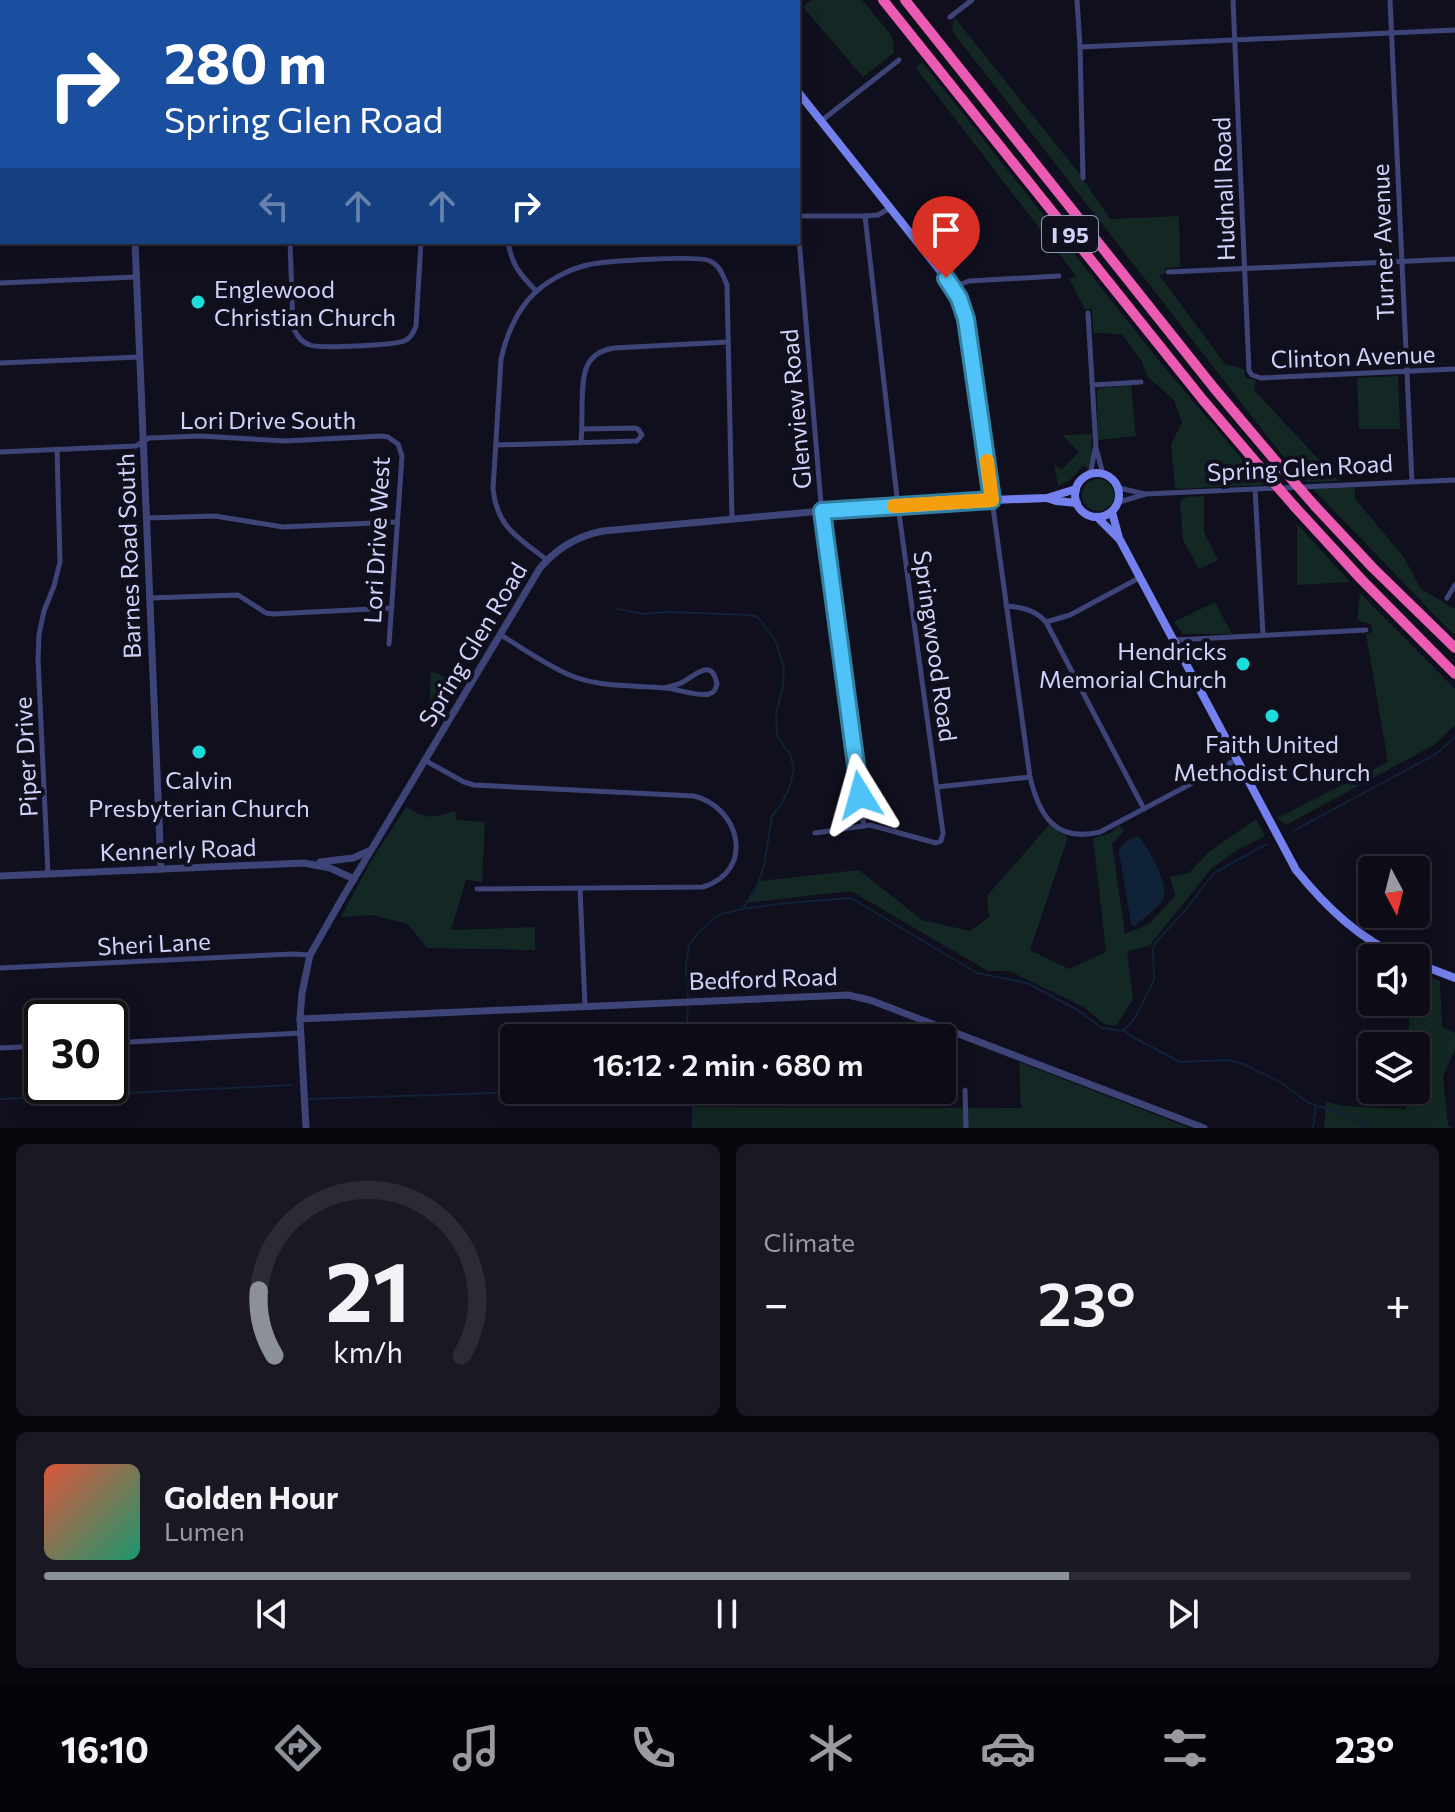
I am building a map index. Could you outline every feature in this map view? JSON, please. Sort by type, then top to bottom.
[{"type":"highway","name":"I 95","points":[[883,0],[1196,392],[1361,579],[1455,674]]},
{"type":"highway","name":"I 95","points":[[905,0],[1279,465],[1373,568],[1455,648]]},
{"type":"main road","points":[[800,95],[953,287],[963,307],[992,500]]},
{"type":"main road","points":[[1103,474],[1114,480],[1119,488],[1119,502],[1105,516],[1085,514],[1077,503],[1076,489],[1087,475],[1103,474]]},
{"type":"main road","name":"Spring Glen Road","points":[[992,500],[1047,498],[1076,489]]},
{"type":"main road","name":"Spring Glen Road","points":[[1047,498],[1077,503]]},
{"type":"main road","points":[[1112,512],[1120,540],[1288,858],[1342,919],[1379,944]]},
{"type":"main road","points":[[1097,517],[1120,540]]},
{"type":"main road","points":[[1430,968],[1455,978]]},
{"type":"street","points":[[950,17],[972,0]]},
{"type":"street","points":[[1077,0],[1083,178]]},
{"type":"street","name":"Hudnall Road","points":[[1233,0],[1249,368],[1252,375]]},
{"type":"street","name":"Turner Avenue","points":[[1390,0],[1412,482]]},
{"type":"street","points":[[1080,47],[1455,30]]},
{"type":"street","points":[[820,121],[899,60]]},
{"type":"street","points":[[800,216],[878,215],[890,208]]},
{"type":"street","name":"Springwood Road","points":[[864,826],[870,825],[931,843],[941,841],[943,833],[898,506],[865,216]]},
{"type":"street","name":"Barnes Road South","points":[[135,244],[161,869]]},
{"type":"street","points":[[290,244],[293,327],[301,341],[317,346],[395,343],[408,338],[416,326],[421,244]]},
{"type":"street","points":[[508,244],[517,271],[536,291]]},
{"type":"street","name":"Glenview Road","points":[[799,244],[822,511],[864,826]]},
{"type":"street","points":[[547,560],[512,534],[497,511],[493,489],[501,359],[514,321],[536,291],[586,265],[695,258],[715,264],[723,275],[727,285],[732,519]]},
{"type":"street","points":[[1168,272],[1455,259]]},
{"type":"street","points":[[953,287],[969,281],[1059,276]]},
{"type":"street","points":[[0,283],[136,277]]},
{"type":"street","points":[[1088,313],[1096,448],[1103,474]]},
{"type":"street","points":[[581,443],[583,377],[593,357],[603,350],[728,342]]},
{"type":"street","points":[[0,363],[139,357]]},
{"type":"street","name":"Clinton Avenue","points":[[1252,375],[1261,378],[1455,369]]},
{"type":"street","points":[[1093,385],[1141,382]]},
{"type":"street","points":[[496,445],[637,441],[642,435],[635,428],[582,429]]},
{"type":"street","name":"Lori Drive South","points":[[0,452],[136,446],[149,438],[210,436],[272,441],[381,436],[393,439]]},
{"type":"street","name":"Lori Drive West","points":[[389,644],[402,456],[393,439]]},
{"type":"street","points":[[1087,475],[1096,448]]},
{"type":"street","name":"Piper Drive","points":[[48,874],[39,634],[60,562],[57,449]]},
{"type":"street","name":"Spring Glen Road","points":[[1119,502],[1146,494],[1455,480]]},
{"type":"street","name":"Spring Glen Road","points":[[1119,488],[1146,494]]},
{"type":"street","points":[[1255,488],[1263,635]]},
{"type":"street","points":[[992,500],[1030,777],[1036,801],[1044,816],[1058,828],[1074,834],[1100,832],[1236,760]]},
{"type":"street","name":"Spring Glen Road","points":[[306,1128],[300,1019],[310,955],[547,560],[570,542],[592,533],[822,511],[992,500]]},
{"type":"street","points":[[146,518],[215,516],[283,527],[397,522]]},
{"type":"street","points":[[1046,622],[1070,615],[1140,577]]},
{"type":"street","points":[[1447,598],[1455,585]]},
{"type":"street","points":[[149,598],[238,595],[266,613],[273,614],[392,608]]},
{"type":"street","points":[[1006,606],[1034,612],[1046,622],[1144,809]]},
{"type":"street","points":[[1174,640],[1366,630]]},
{"type":"street","points":[[501,635],[555,668],[613,686],[709,694],[717,684],[713,673],[702,670],[680,684],[664,688]]},
{"type":"street","points":[[426,761],[464,782],[484,787],[694,796],[715,805],[728,818],[735,838],[735,857],[726,874],[713,883],[694,888],[477,889]]},
{"type":"street","points":[[937,787],[1030,777]]},
{"type":"street","points":[[815,833],[864,826]]},
{"type":"street","points":[[306,864],[353,858],[371,850]]},
{"type":"street","name":"Kennerly Road","points":[[0,876],[306,864],[330,868],[354,879]]},
{"type":"street","points":[[580,888],[585,1006]]},
{"type":"street","name":"Sheri Lane","points":[[0,968],[310,955]]},
{"type":"street","name":"Bedford Road","points":[[300,1019],[839,994],[857,996],[1204,1128]]},
{"type":"street","points":[[128,1042],[301,1033]]},
{"type":"street","points":[[0,1048],[24,1047]]},
{"type":"street","points":[[965,1090],[966,1128]]},
{"type":"green space","points":[[812,0],[862,0],[892,36],[894,53],[863,77],[803,7]]},
{"type":"green space","points":[[954,17],[1079,173],[1110,219],[1179,216],[1180,267],[1165,268],[1165,274],[1159,275],[1225,364],[1244,369],[1246,378],[1256,380],[1254,390],[1339,481],[1307,482],[1278,450],[952,31]]},
{"type":"green space","points":[[922,62],[1161,363],[1264,485],[1175,489],[1171,444],[1182,423],[1174,400],[1148,377],[1141,360],[1122,334],[1093,333],[1092,309],[1085,309],[1069,279],[1077,277],[916,68]]},
{"type":"green space","points":[[1398,376],[1400,429],[1359,429],[1357,378]]},
{"type":"green space","points":[[1131,385],[1136,436],[1098,440],[1097,391],[1100,388]]},
{"type":"green space","points":[[1092,434],[1088,468],[1083,466],[1070,480],[1058,486],[1054,464],[1062,470],[1079,452],[1062,435]]},
{"type":"green space","points":[[1098,479],[1109,484],[1114,495],[1109,506],[1098,511],[1087,506],[1082,495],[1087,484]]},
{"type":"green space","points":[[1355,487],[1355,499],[1403,556],[1421,589],[1455,609],[1455,636],[1313,489]]},
{"type":"green space","points":[[1204,496],[1204,532],[1218,560],[1199,569],[1183,540],[1180,501],[1187,497]]},
{"type":"green space","points":[[1297,524],[1350,582],[1297,585]]},
{"type":"green space","points":[[1360,593],[1455,689],[1455,725],[1434,745],[1286,825],[1277,818],[1388,762],[1366,634],[1372,632],[1371,624],[1357,620]]},
{"type":"green space","points":[[1215,602],[1232,634],[1183,634],[1174,622]]},
{"type":"green space","points":[[431,671],[460,683],[435,723],[429,717]]},
{"type":"green space","points":[[406,807],[430,816],[455,811],[456,820],[485,822],[482,882],[466,880],[451,930],[535,927],[535,950],[427,948],[408,924],[371,915],[341,917],[371,861]]},
{"type":"green space","points":[[1256,819],[1265,836],[1212,868],[1149,946],[1127,951],[1133,999],[1116,1026],[1104,1024],[1084,1007],[1009,971],[988,971],[851,891],[745,903],[760,881],[859,870],[922,920],[970,931],[989,917],[987,896],[1049,825],[1068,837],[1030,950],[1069,969],[1106,952],[1093,838],[1111,833],[1119,825],[1124,831],[1112,844],[1125,934],[1149,924],[1175,896],[1170,877],[1189,873],[1209,852]]},
{"type":"green space","points":[[1430,977],[1440,981],[1442,1027],[1455,1033],[1455,1049],[1443,1076],[1448,1125],[1452,1128],[1324,1128],[1326,1102],[1343,1106],[1406,1109],[1406,1104],[1430,1104],[1430,1032],[1409,1032],[1409,1016],[1430,1016]]},
{"type":"green space","points":[[1019,1062],[1190,1128],[692,1128],[693,1107],[1021,1108]]},
{"type":"water","points":[[1139,836],[1157,867],[1165,894],[1160,904],[1135,926],[1131,924],[1119,852],[1127,841]]},
{"type":"waterway","points":[[618,609],[643,614],[750,615],[758,617],[776,642],[784,668],[776,713],[777,736],[790,754],[794,768],[790,786],[772,816],[764,866],[757,887],[743,908]]},
{"type":"waterway","points":[[1293,831],[1436,754],[1455,737]]},
{"type":"waterway","points":[[688,998],[686,965],[689,945],[714,918],[742,909],[851,898],[977,973],[1027,983],[1076,1009],[1102,1028],[1122,1031],[1132,1022],[1154,980],[1155,943],[1214,873],[1267,844]]},
{"type":"waterway","points":[[687,1024],[688,1005]]},
{"type":"waterway","points":[[1124,1030],[1180,1062],[1228,1060],[1243,1064],[1280,1082],[1309,1103],[1351,1117],[1367,1128]]},
{"type":"waterway","points":[[0,1099],[292,1085]]},
{"type":"waterway","points":[[309,1099],[500,1093]]},
{"type":"waterway","points":[[692,1104],[693,1128]]},
{"type":"waterway","points":[[1313,1128],[1316,1106]]},
{"type":"slow traffic","points":[[894,506],[992,500],[987,461]]},
{"type":"place","name":"Englewood Christian Church","points":[[198,302]]},
{"type":"place","name":"Hendricks Memorial Church","points":[[1243,664]]},
{"type":"place","name":"Faith United Methodist Church","points":[[1272,716]]},
{"type":"place","name":"Calvin Presbyterian Church","points":[[199,752]]},
{"type":"route","points":[[860,795],[822,511],[992,500],[966,319],[959,298],[946,278]]}]
